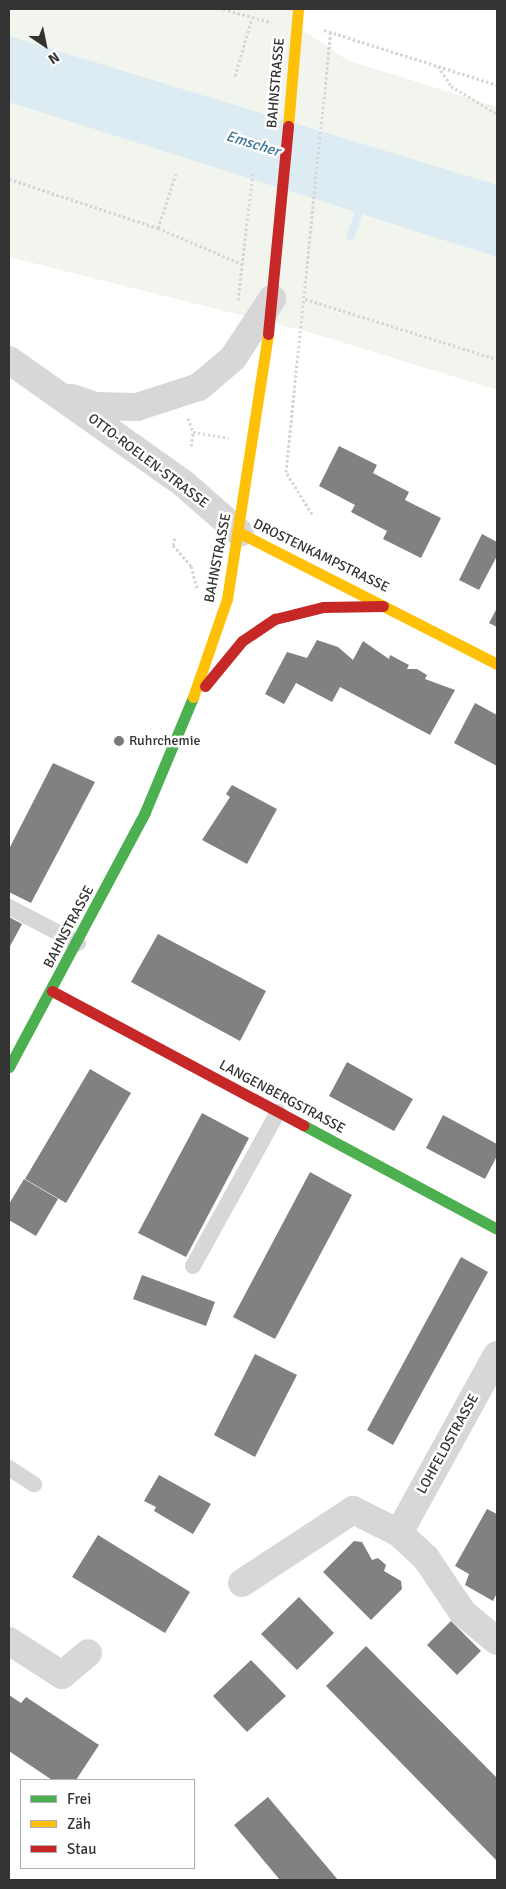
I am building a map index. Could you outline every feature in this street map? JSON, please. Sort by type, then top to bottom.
[{"type":"main road","name":"BAHNSTRASSE","points":[[9,1067],[78,943],[146,812],[186,718],[227,599],[240,533],[273,286],[298,9]]},
{"type":"main road","name":"DROSTENKAMPSTRASSE","points":[[240,533],[389,606],[497,664]]},
{"type":"main road","name":"DROSTENKAMPSTRASSE","points":[[186,718],[227,656],[258,628],[298,611],[389,606]]},
{"type":"main road","name":"LANGENBERGSTRASSE","points":[[52,991],[497,1229]]},
{"type":"street","name":"OTTO-ROELEN-STRASSE","points":[[54,392],[115,408],[138,407],[179,396],[199,387],[233,358],[273,286]]},
{"type":"street","name":"OTTO-ROELEN-STRASSE","points":[[9,360],[184,484],[240,533]]},
{"type":"street","name":"LOHFELDSTRASSE","points":[[398,1533],[497,1355]]},
{"type":"street","points":[[242,1583],[353,1510],[398,1533],[426,1558],[464,1613],[497,1641]]},
{"type":"street","points":[[9,1641],[62,1675],[88,1653]]},
{"type":"lane","points":[[9,907],[78,943]]},
{"type":"lane","points":[[193,1266],[278,1112]]},
{"type":"lane","points":[[9,1468],[34,1484]]},
{"type":"path","points":[[223,9],[268,22]]},
{"type":"path","points":[[234,76],[252,18]]},
{"type":"path","points":[[312,514],[286,472],[313,225],[331,30],[497,85]]},
{"type":"path","points":[[438,66],[451,86],[497,114]]},
{"type":"path","points":[[158,228],[176,174]]},
{"type":"path","points":[[9,179],[158,228],[242,264],[273,286]]},
{"type":"path","points":[[236,311],[250,207]]},
{"type":"path","points":[[311,301],[497,359]]},
{"type":"path","points":[[191,446],[193,432],[232,439]]},
{"type":"path","points":[[175,538],[173,545],[191,566],[197,589]]},
{"type":"shaded area","points":[[9,9],[293,9],[292,23],[347,60],[497,107],[497,390],[312,333],[9,257]]},
{"type":"water","name":"Emscher","points":[[9,36],[497,185],[497,257],[9,102]]},
{"type":"building","points":[[339,446],[377,465],[373,473],[409,492],[405,500],[441,518],[421,558],[383,539],[387,531],[351,512],[355,505],[319,486]]},
{"type":"building","points":[[482,534],[497,542],[497,556],[479,590],[459,580]]},
{"type":"building","points":[[497,608],[497,627],[489,623]]},
{"type":"building","points":[[317,640],[338,647],[353,660],[363,641],[389,659],[390,655],[409,665],[407,669],[417,669],[427,675],[425,679],[455,690],[430,735],[340,687],[332,702],[296,683],[284,704],[265,694],[287,652],[307,658]]},
{"type":"building","points":[[475,703],[497,715],[497,766],[454,743]]},
{"type":"building","points":[[53,763],[95,782],[31,903],[9,892],[9,849]]},
{"type":"building","points":[[232,785],[277,809],[247,864],[202,840],[230,797],[226,794]]},
{"type":"building","points":[[9,917],[22,924],[9,948]]},
{"type":"building","points":[[158,934],[266,991],[240,1041],[131,982]]},
{"type":"building","points":[[347,1062],[413,1099],[394,1131],[329,1096]]},
{"type":"building","points":[[90,1069],[131,1093],[66,1203],[25,1179]]},
{"type":"building","points":[[202,1113],[249,1138],[186,1257],[138,1233]]},
{"type":"building","points":[[443,1115],[497,1144],[497,1156],[485,1179],[426,1148]]},
{"type":"building","points":[[310,1172],[352,1195],[275,1339],[233,1317]]},
{"type":"building","points":[[24,1179],[58,1199],[36,1236],[9,1220],[9,1204]]},
{"type":"building","points":[[461,1257],[488,1272],[393,1445],[367,1430]]},
{"type":"building","points":[[142,1275],[215,1302],[206,1326],[133,1299]]},
{"type":"building","points":[[255,1354],[297,1375],[255,1457],[214,1435]]},
{"type":"building","points":[[159,1475],[211,1504],[193,1534],[154,1511],[156,1507],[144,1501]]},
{"type":"building","points":[[487,1509],[497,1514],[497,1593],[493,1601],[465,1585],[469,1574],[455,1566]]},
{"type":"building","points":[[98,1535],[190,1592],[165,1633],[72,1577]]},
{"type":"building","points":[[354,1541],[362,1542],[372,1560],[378,1558],[386,1565],[384,1571],[401,1581],[402,1589],[371,1620],[323,1572]]},
{"type":"building","points":[[299,1597],[334,1633],[297,1670],[261,1634]]},
{"type":"building","points":[[451,1621],[481,1651],[457,1675],[427,1645]]},
{"type":"building","points":[[366,1646],[497,1778],[497,1861],[326,1686]]},
{"type":"building","points":[[251,1660],[286,1696],[247,1732],[213,1696]]},
{"type":"building","points":[[9,1695],[21,1703],[26,1697],[99,1745],[77,1779],[51,1779],[9,1751]]},
{"type":"building","points":[[268,1797],[338,1880],[280,1880],[234,1825]]},
{"type":"waterway","points":[[351,236],[361,205]]},
{"type":"traffic: fast","points":[[9,1067],[145,812],[193,697]]},
{"type":"traffic: fast","points":[[303,1125],[497,1229]]},
{"type":"traffic: slow","points":[[288,126],[298,9]]},
{"type":"traffic: slow","points":[[193,697],[227,599],[268,334]]},
{"type":"traffic: slow","points":[[240,533],[497,664]]},
{"type":"traffic: jam","points":[[268,334],[288,126]]},
{"type":"traffic: jam","points":[[205,686],[242,641],[275,619],[323,607],[383,606]]},
{"type":"traffic: jam","points":[[52,991],[303,1125]]},
{"type":"place","name":"Ruhrchemie","points":[[119,741]]}]
